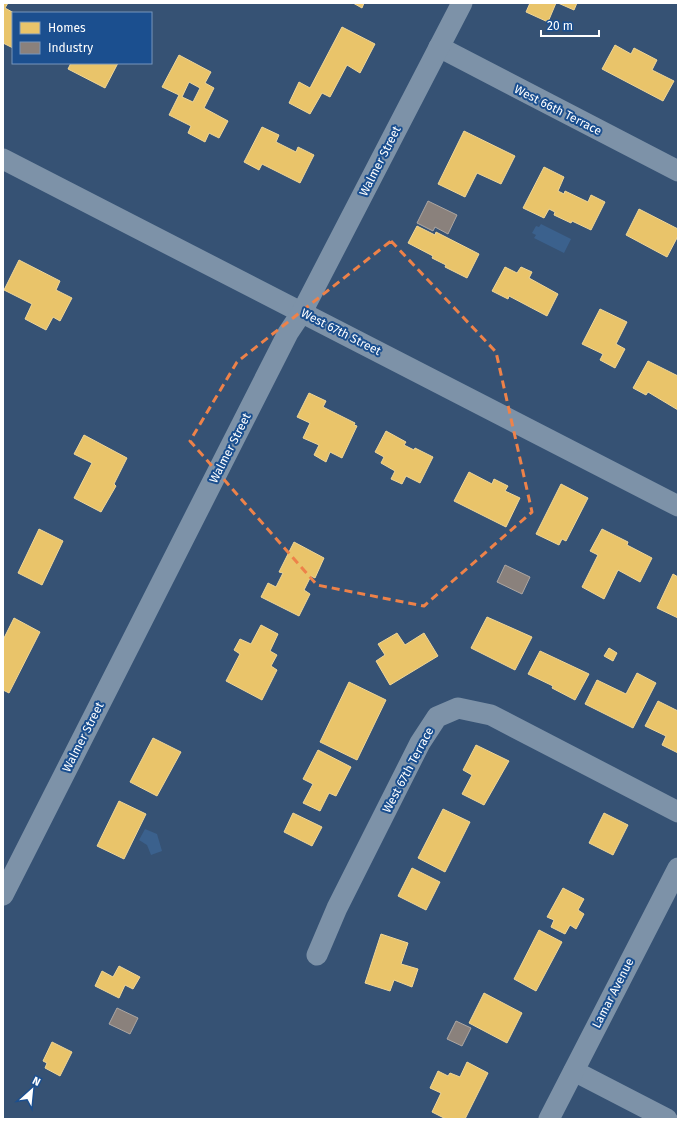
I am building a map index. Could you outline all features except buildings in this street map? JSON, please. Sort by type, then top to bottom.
[{"type":"street","name":"Walmer Street","points":[[3,895],[288,333],[302,312],[462,3]]},
{"type":"street","name":"West 66th Terrace","points":[[439,47],[678,171]]},
{"type":"street","name":"West 67th Street","points":[[3,159],[678,506]]},
{"type":"street","name":"West 67th Terrace","points":[[317,955],[337,908],[420,743],[437,717],[458,708],[491,714],[678,812]]},
{"type":"street","name":"Lamar Avenue","points":[[549,1119],[678,868]]},
{"type":"street","points":[[574,1071],[668,1119]]},
{"type":"highlighted area","points":[[391,241],[496,352],[532,512],[424,606],[317,585],[190,441],[237,362]]},
{"type":"water","points":[[541,224],[571,239],[564,253],[534,238],[536,235],[532,233],[536,226],[539,227]]},
{"type":"water","points":[[145,829],[157,834],[162,851],[151,855],[147,845],[139,840]]}]
